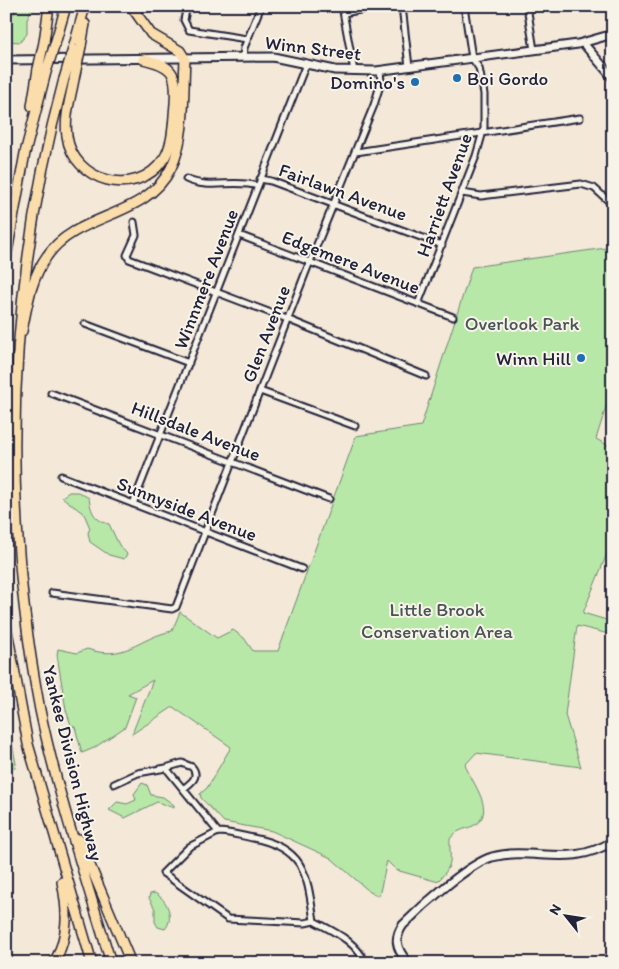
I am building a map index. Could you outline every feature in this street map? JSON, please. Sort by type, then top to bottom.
[{"type":"highway","points":[[6,258],[42,70],[49,6]]},
{"type":"highway","points":[[42,70],[55,44],[66,6]]},
{"type":"highway","name":"Yankee Division Highway","points":[[87,6],[77,48],[64,79],[43,159],[31,222],[14,364],[13,480],[20,583],[40,709],[67,815],[111,963]]},
{"type":"highway","points":[[14,364],[32,289],[40,268],[50,252],[72,233],[145,198],[160,185],[169,172],[178,144],[185,59],[180,51],[152,34],[131,6]]},
{"type":"highway","points":[[77,48],[66,128],[68,142],[75,157],[85,168],[101,178],[117,182],[135,180],[154,169],[167,152],[172,136],[176,92],[175,77],[169,68],[143,59]]},
{"type":"highway","name":"Yankee Division Highway","points":[[6,625],[28,744],[92,963]]},
{"type":"highway","points":[[67,815],[86,854],[131,963]]},
{"type":"highway","points":[[52,830],[67,915],[66,934],[54,963]]},
{"type":"main road","name":"Winn Street","points":[[6,60],[273,57],[335,70],[380,71],[583,43],[613,34]]},
{"type":"main road","points":[[583,43],[613,78]]},
{"type":"main road","points":[[406,960],[400,953],[397,943],[398,934],[404,924],[476,865],[490,858],[504,855],[570,856],[609,843]]},
{"type":"street","points":[[187,6],[184,20],[189,30],[247,39]]},
{"type":"street","points":[[243,57],[247,39],[261,6]]},
{"type":"street","points":[[342,6],[354,71]]},
{"type":"street","points":[[344,12],[381,6]]},
{"type":"street","points":[[402,6],[410,67]]},
{"type":"street","name":"Harriett Avenue","points":[[418,304],[462,193],[483,131],[484,94],[478,68],[472,58],[464,6]]},
{"type":"street","points":[[527,6],[534,50]]},
{"type":"street","name":"Winnmere Avenue","points":[[133,504],[306,64]]},
{"type":"street","name":"Glen Avenue","points":[[52,593],[172,609],[176,607],[287,319],[356,152],[380,87],[380,71]]},
{"type":"street","points":[[356,152],[483,131],[580,118]]},
{"type":"street","points":[[186,179],[200,185],[248,184],[258,186]]},
{"type":"street","name":"Fairlawn Avenue","points":[[260,179],[271,181],[442,245]]},
{"type":"street","points":[[462,193],[482,196],[581,184],[594,188],[613,205]]},
{"type":"street","points":[[134,222],[136,233],[128,257],[426,376]]},
{"type":"street","name":"Edgemere Avenue","points":[[239,235],[453,317]]},
{"type":"street","points":[[85,324],[189,363]]},
{"type":"street","points":[[260,391],[355,426]]},
{"type":"street","name":"Hillsdale Avenue","points":[[51,393],[161,433],[329,499]]},
{"type":"street","name":"Sunnyside Avenue","points":[[61,476],[205,534],[302,569]]},
{"type":"street","points":[[114,784],[138,773],[182,763],[192,767],[196,774],[195,779],[183,789]]},
{"type":"street","points":[[166,768],[218,832]]},
{"type":"street","points":[[314,921],[306,877],[292,854],[284,847],[271,842],[218,832],[189,847],[163,873],[228,919],[305,923],[314,921],[348,939],[357,948],[366,963]]},
{"type":"street","points":[[609,843],[613,852]]},
{"type":"green space","points":[[14,6],[32,7],[27,20],[27,34],[20,42],[6,41],[6,19],[14,14]]},
{"type":"green space","name":"Little Brook Conservation Area","points":[[613,247],[613,385],[596,439],[613,448],[613,539],[583,613],[613,622],[613,635],[577,626],[565,715],[581,767],[476,753],[465,765],[481,797],[483,814],[480,820],[473,826],[457,832],[450,839],[450,861],[444,874],[439,880],[435,881],[396,870],[387,861],[379,896],[370,892],[331,858],[272,831],[224,822],[201,798],[200,794],[207,788],[231,747],[173,707],[132,734],[153,680],[128,694],[136,697],[125,727],[94,748],[82,753],[75,727],[71,725],[66,710],[57,655],[58,649],[77,653],[87,649],[112,653],[122,651],[160,634],[172,631],[180,612],[217,638],[233,630],[244,638],[253,651],[278,651],[356,436],[421,426],[472,267]]},
{"type":"green space","points":[[69,492],[78,492],[89,498],[94,515],[109,524],[119,545],[127,554],[124,559],[109,555],[90,542],[88,533],[90,528],[84,514],[62,497]]},
{"type":"green space","points":[[6,711],[16,764],[15,768],[6,771]]},
{"type":"green space","points":[[142,783],[147,785],[151,795],[163,797],[174,805],[174,808],[157,802],[125,818],[109,810],[117,802],[127,804],[136,800],[134,794]]},
{"type":"green space","points":[[154,893],[163,899],[168,909],[169,919],[165,929],[158,927],[155,922],[155,909],[149,898],[150,894]]},
{"type":"place","name":"Boi Gordo","points":[[457,78]]},
{"type":"place","name":"Domino's","points":[[415,82]]},
{"type":"place","name":"Winn Hill","points":[[581,358]]},
{"type":"park label","name":"Overlook Park","points":[[522,323]]}]
